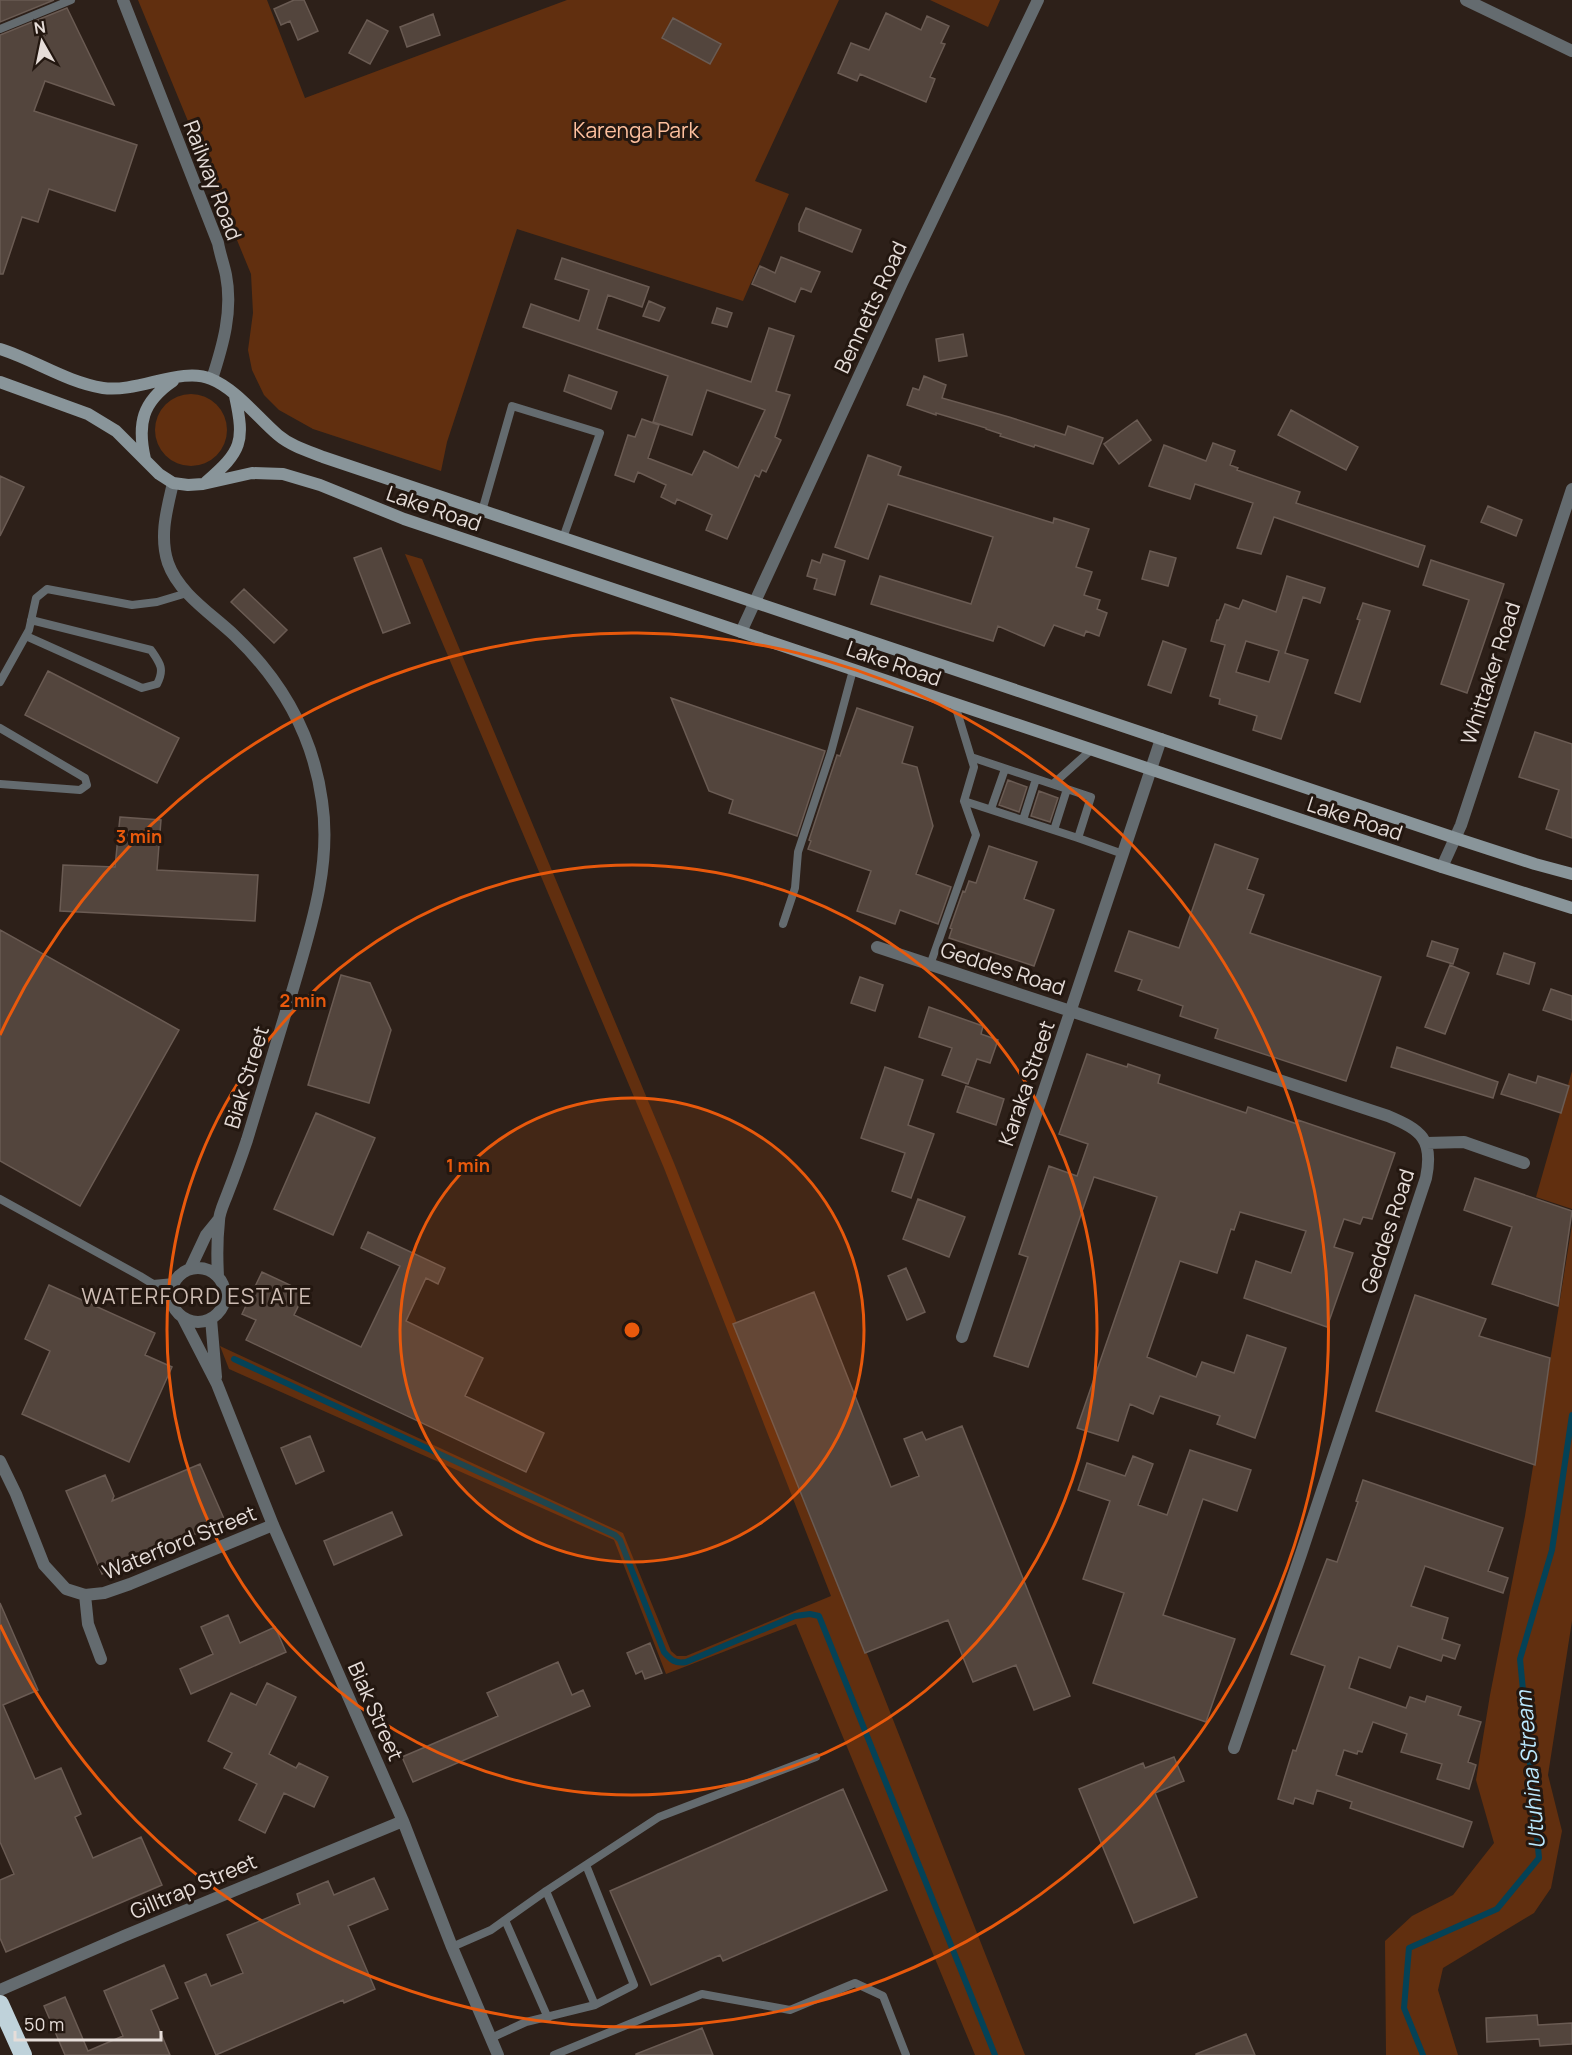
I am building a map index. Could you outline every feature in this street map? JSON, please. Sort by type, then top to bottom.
[{"type":"highway","points":[[0,2004],[23,2055]]},
{"type":"main road","points":[[0,349],[66,377],[105,388],[134,387],[192,375],[212,379],[235,396],[241,428],[237,448],[228,463],[203,484],[188,486],[173,483],[159,474],[116,431],[88,414],[0,382]]},
{"type":"main road","points":[[146,461],[141,432],[143,414],[161,389],[179,377]]},
{"type":"main road","name":"Lake Road","points":[[235,396],[280,437],[299,448],[1455,838],[1535,864],[1572,873]]},
{"type":"main road","name":"Lake Road","points":[[203,484],[252,473],[283,474],[302,478],[404,519],[955,705],[1572,908]]},
{"type":"street","name":"Railway Road","points":[[123,0],[218,243],[226,276],[228,304],[225,340],[212,379]]},
{"type":"street","name":"Bennetts Road","points":[[741,632],[902,283],[1038,0]]},
{"type":"street","points":[[1466,0],[1572,51]]},
{"type":"street","name":"Biak Street","points":[[173,483],[164,520],[168,562],[176,579],[187,593],[235,636],[260,663],[290,705],[303,730],[316,765],[325,833],[323,875],[303,955],[270,1065],[219,1219],[218,1276]]},
{"type":"street","name":"Whittaker Road","points":[[1442,867],[1455,838],[1572,489]]},
{"type":"street","name":"Karaka Street","points":[[962,1337],[1161,739]]},
{"type":"street","name":"Geddes Road","points":[[877,947],[1388,1116],[1409,1125],[1426,1143],[1429,1156],[1426,1178],[1305,1543],[1234,1748]]},
{"type":"street","points":[[1426,1143],[1464,1142],[1524,1163]]},
{"type":"street","name":"Biak Street","points":[[190,1269],[206,1235],[219,1219]]},
{"type":"street","points":[[203,1268],[218,1276],[225,1287],[225,1300],[220,1312],[211,1319],[196,1322],[183,1318],[175,1310],[171,1300],[174,1282],[182,1272],[190,1269],[203,1268]]},
{"type":"street","name":"Biak Street","points":[[183,1318],[217,1384],[273,1525],[403,1821],[452,1947],[498,2055]]},
{"type":"street","name":"Biak Street","points":[[211,1319],[217,1384]]},
{"type":"street","name":"Waterford Street","points":[[0,1461],[16,1494],[44,1565],[66,1589],[85,1596],[104,1593],[130,1584],[273,1525]]},
{"type":"street","points":[[85,1596],[88,1624],[101,1659]]},
{"type":"street","name":"Gilltrap Street","points":[[0,1990],[124,1936],[403,1821]]},
{"type":"lane","points":[[0,29],[71,0]]},
{"type":"lane","points":[[483,511],[512,406],[600,433],[563,538]]},
{"type":"lane","points":[[0,682],[29,630],[36,598],[47,589],[132,605],[157,602],[187,593]]},
{"type":"lane","points":[[26,636],[142,688],[157,684],[162,675],[160,662],[151,650],[31,620]]},
{"type":"lane","points":[[783,924],[795,888],[798,852],[831,752],[853,670]]},
{"type":"lane","points":[[930,965],[976,835],[964,801],[974,766],[955,705]]},
{"type":"lane","points":[[0,729],[85,778],[87,785],[80,790],[0,784]]},
{"type":"lane","points":[[1053,784],[1091,750]]},
{"type":"lane","points":[[971,757],[1091,797],[1077,838]]},
{"type":"lane","points":[[991,809],[1005,769]]},
{"type":"lane","points":[[1023,820],[1036,779]]},
{"type":"lane","points":[[1054,830],[1067,789]]},
{"type":"lane","points":[[964,801],[1123,854]]},
{"type":"lane","points":[[0,1199],[153,1284],[171,1300]]},
{"type":"lane","points":[[153,1284],[174,1282]]},
{"type":"lane","points":[[452,1947],[491,1930],[659,1817],[816,1757]]},
{"type":"lane","points":[[490,2038],[526,2022],[595,2005],[634,1985],[586,1865]]},
{"type":"lane","points":[[546,1891],[595,2005]]},
{"type":"lane","points":[[505,1920],[548,2018]]},
{"type":"lane","points":[[554,2055],[702,1994],[790,2010],[855,1983],[883,1996],[906,2055]]},
{"type":"green space","name":"Karenga Park","points":[[138,0],[267,0],[305,98],[567,0],[839,0],[755,181],[789,194],[743,301],[517,229],[447,442],[441,471],[313,429],[279,410],[264,395],[252,370],[248,350],[253,313],[251,274]]},
{"type":"green space","points":[[930,0],[1000,0],[988,27]]},
{"type":"green space","points":[[191,394],[211,400],[221,410],[227,430],[221,450],[211,460],[191,466],[171,460],[161,450],[155,430],[161,410],[171,400]]},
{"type":"green space","points":[[405,554],[422,559],[674,1163],[1025,2055],[975,2055],[796,1624],[666,1674],[614,1540],[229,1369],[220,1346],[623,1533],[671,1651],[677,1656],[686,1656],[831,1596],[664,1168]]},
{"type":"green space","points":[[1572,1071],[1572,1209],[1536,1197]]},
{"type":"green space","points":[[1572,1225],[1572,1621],[1548,1775],[1562,1831],[1551,1888],[1534,1913],[1443,1968],[1438,1990],[1458,2055],[1386,2055],[1385,1941],[1412,1916],[1453,1895],[1494,1843],[1476,1780],[1525,1516]]},
{"type":"building","points":[[0,0],[54,0],[0,22]]},
{"type":"building","points":[[294,0],[304,0],[318,31],[298,40],[290,21],[281,25],[274,9]]},
{"type":"building","points":[[67,8],[114,105],[45,81],[34,111],[137,145],[115,211],[49,189],[38,222],[22,217],[3,274],[0,274],[0,35]]},
{"type":"building","points":[[886,13],[921,30],[927,16],[949,26],[941,43],[945,44],[930,77],[935,79],[926,102],[860,74],[857,81],[838,73],[851,43],[869,50]]},
{"type":"building","points":[[433,14],[440,35],[407,47],[400,27]]},
{"type":"building","points":[[673,18],[721,44],[710,64],[662,38]]},
{"type":"building","points":[[367,20],[388,31],[370,64],[349,53]]},
{"type":"building","points":[[806,208],[861,230],[852,252],[799,231],[799,224]]},
{"type":"building","points":[[781,257],[820,272],[811,292],[801,288],[795,302],[752,284],[760,266],[775,273]]},
{"type":"building","points":[[562,258],[649,287],[642,307],[608,295],[597,329],[751,382],[769,328],[794,336],[776,391],[790,395],[775,437],[781,440],[766,472],[762,470],[759,477],[755,475],[727,539],[706,530],[712,515],[677,499],[675,504],[661,497],[666,485],[638,472],[634,482],[615,475],[628,435],[635,437],[642,419],[659,425],[648,458],[692,475],[704,451],[738,468],[765,410],[707,390],[692,435],[653,422],[668,376],[523,327],[531,304],[579,321],[589,290],[555,279]]},
{"type":"building","points":[[649,301],[665,308],[659,321],[643,316]]},
{"type":"building","points":[[717,308],[732,313],[727,327],[712,323]]},
{"type":"building","points":[[963,334],[967,356],[939,361],[936,339]]},
{"type":"building","points":[[569,375],[617,392],[611,409],[564,391]]},
{"type":"building","points":[[924,376],[946,385],[942,398],[1065,435],[1068,426],[1103,438],[1093,464],[1000,436],[1001,434],[986,428],[907,405],[913,388],[919,390]]},
{"type":"building","points":[[1291,410],[1358,447],[1346,470],[1278,435]]},
{"type":"building","points":[[1137,420],[1151,440],[1119,464],[1104,444]]},
{"type":"building","points":[[1213,443],[1235,451],[1230,465],[1238,468],[1237,470],[1300,492],[1296,503],[1425,546],[1418,567],[1274,517],[1261,554],[1237,548],[1253,503],[1195,484],[1190,499],[1149,486],[1164,445],[1206,461]]},
{"type":"building","points":[[868,455],[901,467],[898,475],[1053,523],[1054,518],[1089,529],[1076,567],[1092,572],[1084,595],[1100,600],[1097,609],[1107,613],[1099,636],[1086,631],[1084,636],[1054,625],[1044,646],[998,626],[993,641],[871,604],[880,576],[971,604],[993,537],[888,504],[868,559],[835,547]]},
{"type":"building","points":[[0,476],[24,487],[0,536]]},
{"type":"building","points":[[1488,506],[1522,520],[1516,536],[1481,522]]},
{"type":"building","points":[[381,548],[410,623],[383,633],[354,558]]},
{"type":"building","points":[[1150,551],[1176,558],[1168,586],[1142,579]]},
{"type":"building","points":[[823,554],[845,561],[835,595],[814,589],[817,579],[807,576],[812,560],[820,563]]},
{"type":"building","points":[[1431,560],[1504,584],[1467,693],[1441,684],[1469,600],[1423,585]]},
{"type":"building","points":[[1287,576],[1325,588],[1320,603],[1303,597],[1285,653],[1308,660],[1281,739],[1253,730],[1257,716],[1219,704],[1220,699],[1210,696],[1225,645],[1211,641],[1217,620],[1225,604],[1239,609],[1243,600],[1276,612]],"holes":[[[1246,641],[1279,651],[1269,682],[1236,672]]]},
{"type":"building","points":[[244,589],[287,630],[274,643],[231,602]]},
{"type":"building","points":[[1363,603],[1390,611],[1360,702],[1335,693],[1360,620],[1357,619]]},
{"type":"building","points":[[1163,641],[1186,649],[1171,693],[1148,685]]},
{"type":"building","points":[[48,671],[179,738],[157,783],[25,715]]},
{"type":"building","points":[[671,698],[825,751],[797,836],[729,813],[733,800],[709,791]]},
{"type":"building","points":[[857,708],[913,727],[902,763],[917,767],[933,826],[916,874],[951,887],[938,924],[900,910],[895,924],[857,911],[871,871],[808,849],[837,755],[840,756]]},
{"type":"building","points":[[1535,732],[1572,744],[1572,838],[1546,829],[1559,790],[1519,777]]},
{"type":"building","points":[[1008,780],[1027,787],[1019,812],[999,805]]},
{"type":"building","points":[[1039,791],[1058,798],[1050,822],[1031,816]]},
{"type":"building","points":[[120,817],[161,820],[157,870],[258,875],[255,921],[60,911],[63,865],[115,867]]},
{"type":"building","points":[[1215,844],[1258,859],[1247,889],[1264,895],[1250,933],[1381,977],[1346,1081],[1215,1038],[1218,1029],[1180,1016],[1183,1006],[1138,990],[1142,980],[1115,971],[1129,931],[1179,948]]},
{"type":"building","points":[[989,846],[1037,862],[1024,899],[1054,910],[1034,966],[949,938],[952,929],[950,928],[963,891],[965,892],[969,881],[976,883]]},
{"type":"building","points":[[0,930],[179,1030],[80,1206],[0,1161]]},
{"type":"building","points":[[1432,941],[1458,949],[1453,964],[1427,956]]},
{"type":"building","points":[[1504,953],[1535,963],[1529,984],[1497,974]]},
{"type":"building","points":[[1450,965],[1469,973],[1445,1034],[1425,1027]]},
{"type":"building","points":[[341,975],[370,983],[391,1030],[369,1103],[308,1085]]},
{"type":"building","points":[[860,977],[883,985],[875,1011],[851,1003]]},
{"type":"building","points":[[1551,989],[1572,996],[1572,1020],[1543,1010]]},
{"type":"building","points":[[929,1007],[983,1026],[981,1034],[998,1040],[990,1063],[977,1059],[968,1084],[942,1075],[952,1048],[919,1037]]},
{"type":"building","points":[[1397,1047],[1498,1082],[1493,1098],[1391,1067]]},
{"type":"building","points":[[1087,1054],[1160,1075],[1158,1083],[1246,1113],[1248,1107],[1297,1124],[1298,1120],[1395,1153],[1372,1219],[1363,1217],[1360,1224],[1344,1219],[1334,1247],[1353,1253],[1327,1327],[1244,1298],[1256,1261],[1291,1273],[1306,1231],[1240,1212],[1234,1230],[1231,1229],[1217,1273],[1180,1261],[1147,1357],[1196,1377],[1202,1362],[1234,1373],[1247,1335],[1286,1348],[1255,1438],[1217,1424],[1220,1416],[1160,1396],[1153,1414],[1130,1404],[1118,1441],[1077,1428],[1157,1197],[1094,1177],[1028,1367],[994,1356],[1028,1257],[1019,1254],[1049,1166],[1077,1176],[1088,1144],[1059,1134]]},
{"type":"building","points":[[885,1067],[923,1080],[908,1125],[934,1134],[911,1198],[892,1191],[905,1153],[861,1138]]},
{"type":"building","points":[[1509,1074],[1536,1083],[1538,1076],[1569,1086],[1561,1113],[1501,1094]]},
{"type":"building","points":[[966,1086],[1004,1099],[996,1125],[957,1112]]},
{"type":"building","points":[[316,1113],[375,1138],[333,1235],[274,1209]]},
{"type":"building","points":[[1475,1178],[1572,1211],[1558,1306],[1492,1284],[1512,1227],[1464,1210]]},
{"type":"building","points":[[918,1199],[965,1217],[949,1257],[903,1239]]},
{"type":"building","points":[[368,1232],[445,1268],[438,1284],[426,1278],[406,1321],[483,1358],[465,1396],[544,1433],[526,1472],[246,1340],[256,1320],[242,1314],[262,1272],[305,1292],[294,1315],[361,1347],[400,1266],[361,1248]]},
{"type":"building","points":[[906,1268],[925,1312],[907,1320],[888,1276]]},
{"type":"building","points":[[49,1285],[155,1333],[145,1355],[172,1367],[129,1462],[22,1414],[50,1351],[25,1339]]},
{"type":"building","points":[[814,1292],[891,1487],[919,1476],[904,1439],[922,1432],[926,1440],[962,1426],[1070,1696],[1034,1710],[1016,1665],[973,1682],[948,1620],[865,1653],[733,1324]]},
{"type":"building","points":[[1415,1295],[1486,1319],[1479,1336],[1550,1358],[1535,1465],[1376,1411]]},
{"type":"building","points":[[310,1436],[324,1471],[296,1484],[281,1448]]},
{"type":"building","points":[[1190,1450],[1251,1470],[1237,1511],[1203,1499],[1163,1615],[1235,1639],[1206,1722],[1093,1683],[1124,1593],[1083,1579],[1110,1501],[1078,1490],[1087,1463],[1125,1476],[1133,1456],[1153,1464],[1138,1505],[1167,1515]]},
{"type":"building","points":[[200,1464],[225,1521],[102,1574],[66,1491],[105,1475],[114,1496],[112,1501]]},
{"type":"building","points":[[1363,1480],[1503,1528],[1488,1571],[1508,1578],[1503,1593],[1425,1566],[1411,1606],[1448,1618],[1442,1639],[1460,1645],[1455,1659],[1443,1655],[1441,1661],[1398,1646],[1390,1668],[1359,1657],[1349,1688],[1406,1708],[1410,1697],[1425,1702],[1427,1696],[1461,1707],[1458,1715],[1481,1722],[1468,1762],[1476,1765],[1469,1789],[1437,1779],[1442,1764],[1401,1752],[1407,1734],[1373,1722],[1362,1752],[1358,1751],[1357,1754],[1344,1750],[1336,1775],[1472,1822],[1463,1847],[1350,1808],[1352,1802],[1317,1790],[1313,1804],[1295,1798],[1293,1804],[1278,1799],[1293,1750],[1296,1751],[1325,1666],[1291,1654],[1327,1559],[1337,1562],[1358,1502],[1356,1501]]},
{"type":"building","points":[[392,1512],[402,1535],[334,1565],[324,1541]]},
{"type":"building","points":[[0,1603],[38,1690],[3,1705],[35,1779],[61,1768],[81,1814],[75,1817],[93,1858],[141,1837],[162,1885],[6,1952],[0,1938],[0,1880],[14,1874],[0,1842]]},
{"type":"building","points":[[228,1615],[240,1643],[275,1627],[286,1652],[191,1694],[180,1669],[213,1654],[201,1627]]},
{"type":"building","points":[[650,1643],[662,1673],[645,1679],[642,1671],[636,1674],[627,1653]]},
{"type":"building","points":[[558,1662],[572,1695],[583,1690],[590,1706],[413,1782],[402,1757],[498,1716],[487,1693]]},
{"type":"building","points":[[267,1683],[296,1697],[269,1754],[296,1768],[299,1763],[328,1777],[314,1807],[284,1793],[265,1833],[239,1820],[257,1784],[224,1768],[232,1753],[208,1741],[231,1693],[256,1705]]},
{"type":"building","points":[[1174,1757],[1184,1781],[1155,1793],[1197,1897],[1134,1923],[1079,1789],[1143,1763],[1145,1768]]},
{"type":"building","points":[[843,1789],[887,1890],[723,1961],[720,1955],[651,1985],[610,1891]]},
{"type":"building","points":[[374,1878],[388,1909],[348,1926],[375,1989],[344,2003],[343,2000],[216,2055],[185,1983],[206,1974],[211,1986],[243,1973],[227,1935],[300,1904],[297,1894],[328,1881],[334,1895]]},
{"type":"building","points":[[164,1965],[178,1998],[151,2010],[170,2055],[65,2055],[44,2006],[65,1997],[88,2051],[123,2036],[104,1991]]},
{"type":"building","points":[[1537,2015],[1538,2025],[1572,2023],[1572,2044],[1540,2046],[1539,2039],[1487,2042],[1486,2018]]},
{"type":"building","points":[[702,2028],[713,2055],[636,2055],[636,2054]]},
{"type":"building","points":[[1246,2034],[1255,2055],[1196,2055],[1196,2054]]},
{"type":"waterway","points":[[234,1359],[615,1535],[620,1540],[664,1652],[674,1661],[686,1662],[795,1616],[810,1614],[819,1616],[995,2055]]},
{"type":"waterway","name":"Utuhina Stream","points":[[1423,2055],[1404,2008],[1409,1948],[1497,1909],[1539,1858],[1520,1659],[1552,1550],[1572,1415]]},
{"type":"district","name":"WATERFORD ESTATE","points":[[197,1296]]}]
